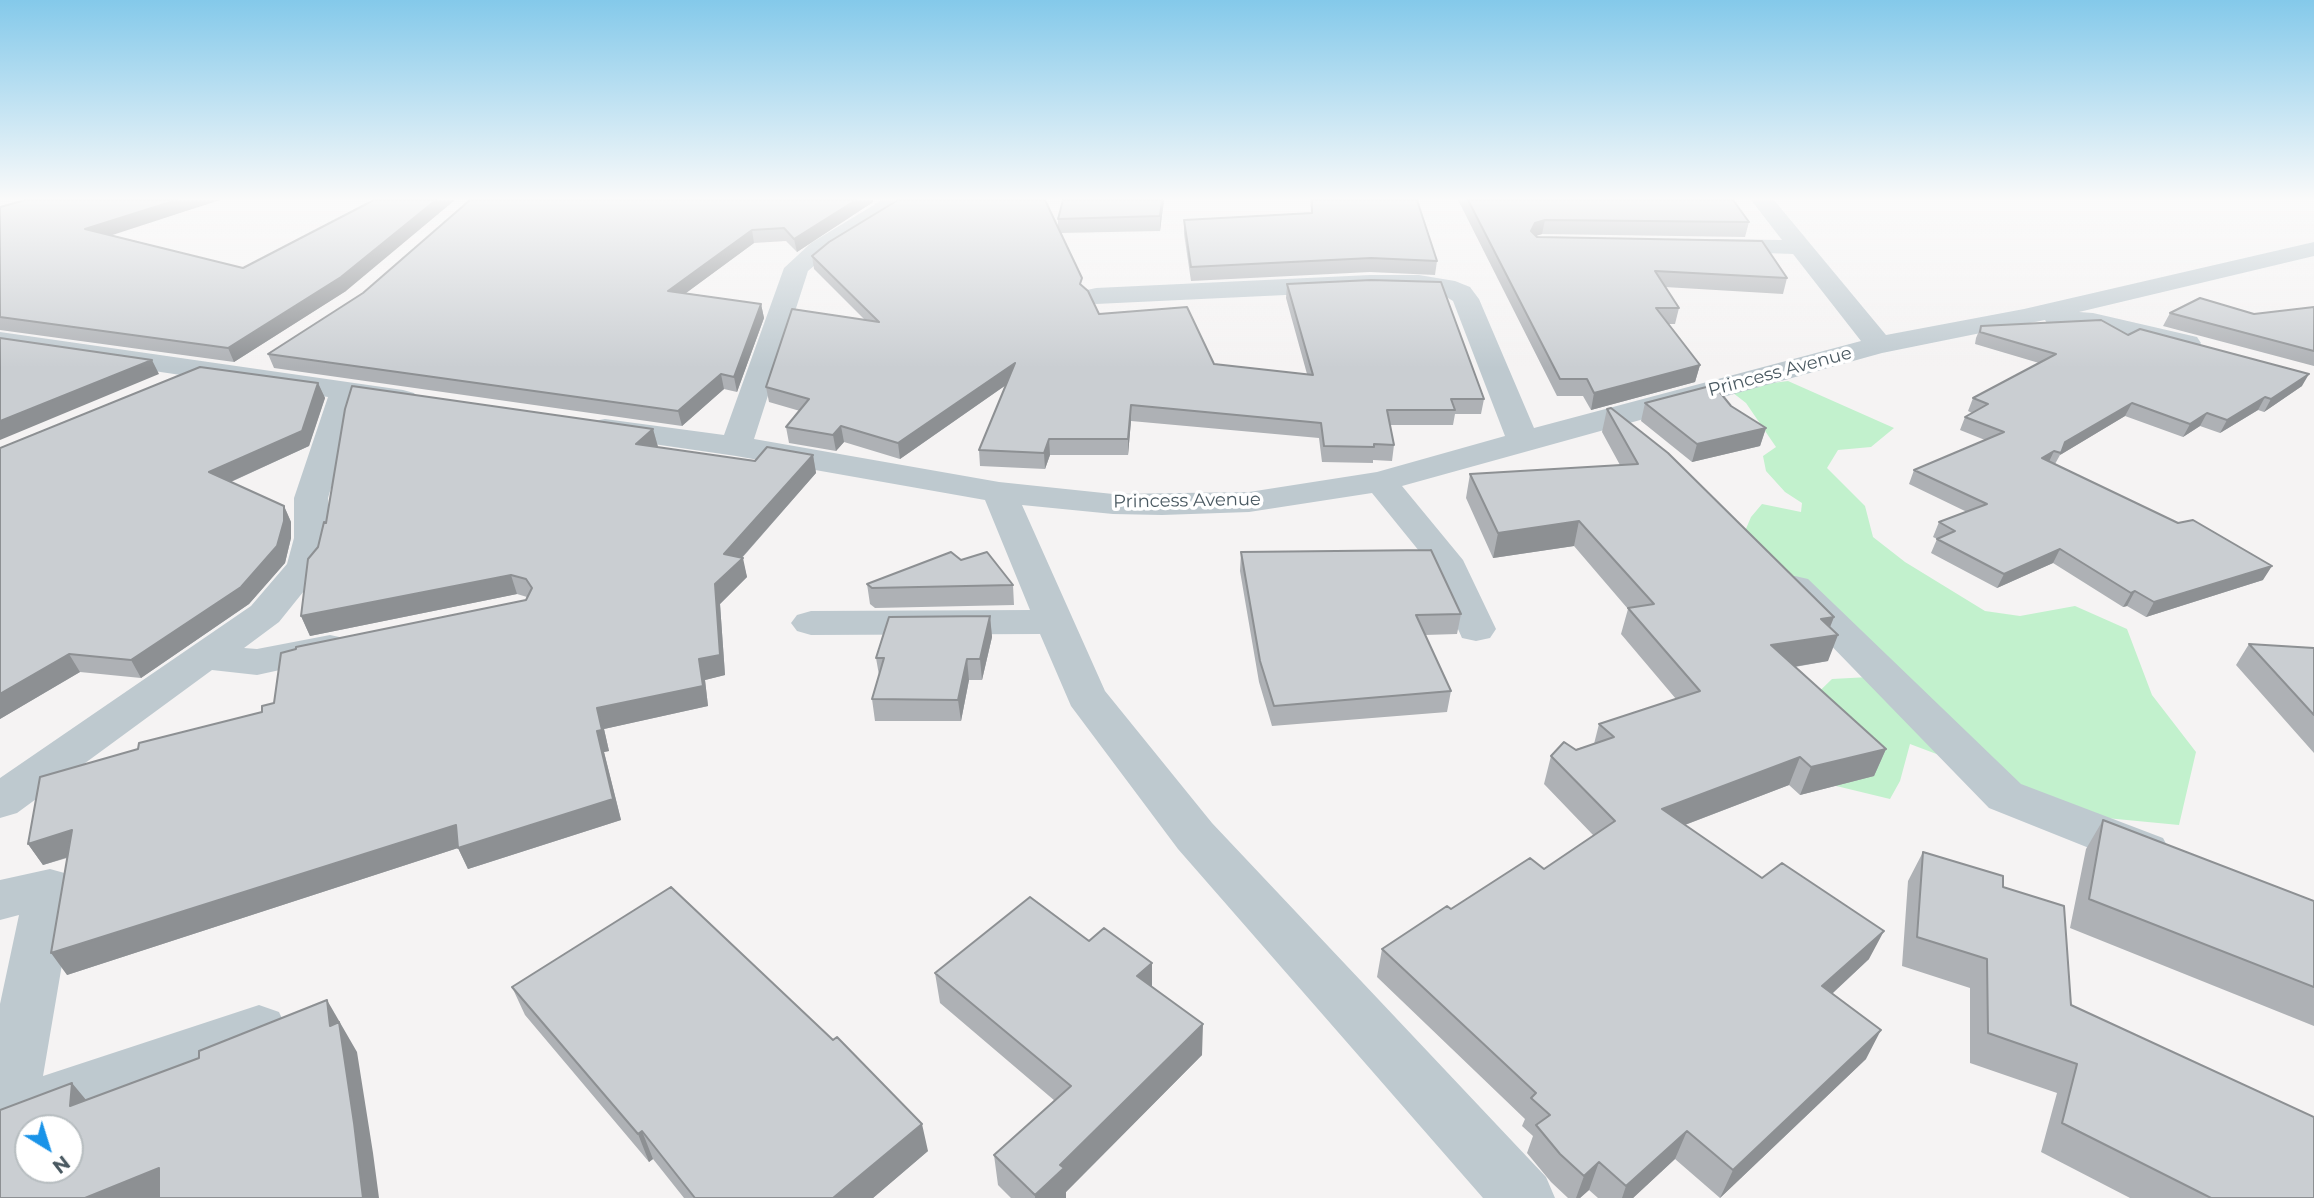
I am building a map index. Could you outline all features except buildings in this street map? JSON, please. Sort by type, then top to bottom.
[{"type":"street","points":[[736,446],[796,268],[811,256]]},
{"type":"street","points":[[1808,256],[1879,345]]},
{"type":"street","name":"Princess Avenue","points":[[574,424],[736,446],[999,492],[1113,504],[1250,502],[1380,482],[1523,441],[1627,430],[1879,345],[2024,317],[2285,256]]},
{"type":"street","points":[[1096,296],[1370,283],[1446,286],[1461,293],[1466,299],[1523,441]]},
{"type":"street","points":[[2024,317],[2092,321],[2209,349]]},
{"type":"street","points":[[0,340],[426,402]]},
{"type":"street","points":[[238,376],[270,355]]},
{"type":"street","points":[[151,391],[202,370]]},
{"type":"street","points":[[0,802],[265,614],[305,566],[312,538],[311,498],[345,391]]},
{"type":"street","points":[[1380,482],[1444,560],[1476,629]]},
{"type":"street","points":[[999,492],[1086,696],[1195,836],[1524,1198]]},
{"type":"street","points":[[1772,565],[2005,796],[2185,866]]},
{"type":"street","points":[[811,623],[1053,622]]},
{"type":"street","points":[[205,657],[257,662],[361,641]]},
{"type":"street","points":[[0,900],[50,888],[6,1115],[259,1029]]},
{"type":"green space","points":[[1788,381],[1894,428],[1871,447],[1838,450],[1827,468],[1865,506],[1873,537],[1905,562],[1985,611],[2020,616],[2075,606],[2127,629],[2152,695],[2196,752],[2179,825],[2106,818],[1910,744],[1900,781],[1890,799],[1828,784],[1800,710],[1832,679],[1869,677],[1742,538],[1751,517],[1762,504],[1801,512],[1802,503],[1785,492],[1766,471],[1763,456],[1776,447],[1746,403],[1728,389]]}]
